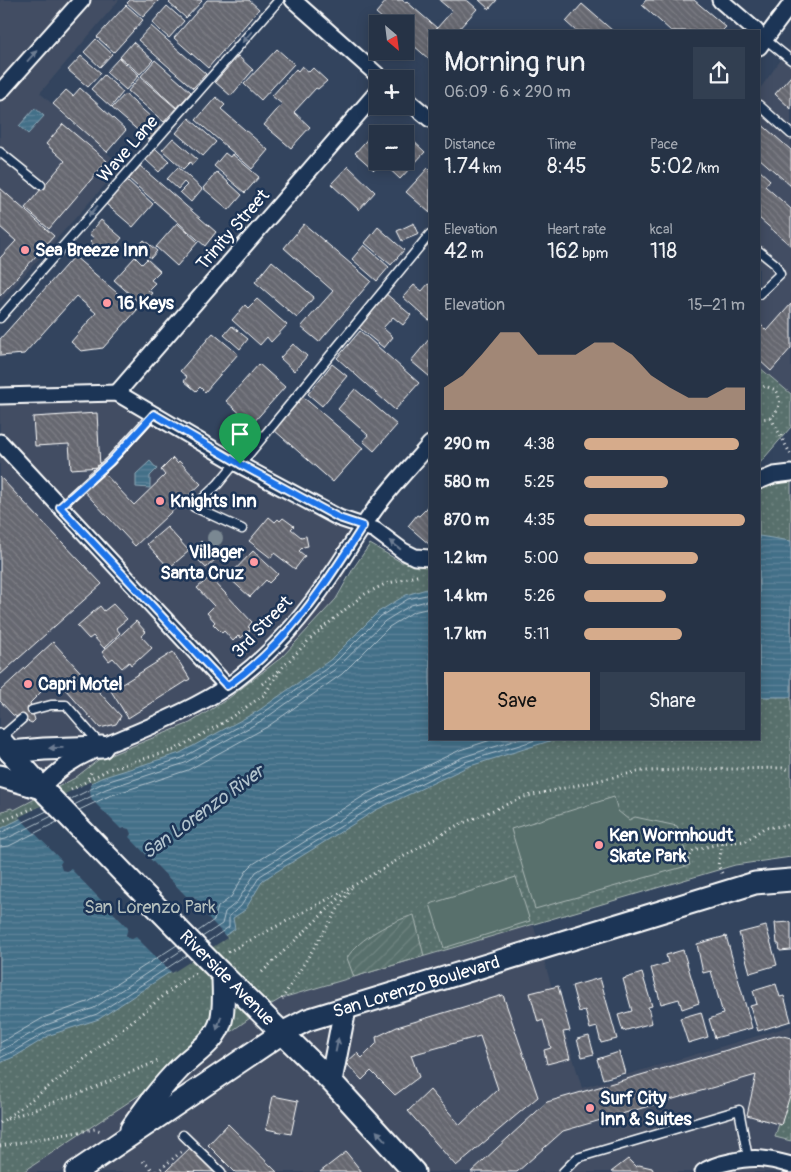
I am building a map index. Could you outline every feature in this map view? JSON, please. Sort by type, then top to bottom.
[{"type":"main road","points":[[3,744],[44,749],[102,747]]},
{"type":"main road","name":"Riverside Avenue","points":[[3,744],[42,796],[331,1081],[414,1172]]},
{"type":"main road","points":[[0,776],[42,796]]},
{"type":"main road","name":"San Lorenzo Boulevard","points":[[76,1172],[282,1033],[307,1020],[755,883],[791,880]]},
{"type":"main road","points":[[125,1138],[152,1099],[179,1068],[214,1038],[221,1022],[222,1014],[221,973]]},
{"type":"main road","points":[[331,1081],[345,1009]]},
{"type":"street","points":[[0,92],[82,0]]},
{"type":"street","points":[[293,0],[372,70]]},
{"type":"street","points":[[720,0],[752,30]]},
{"type":"street","points":[[760,38],[791,4]]},
{"type":"street","name":"Trinity Street","points":[[118,393],[369,101]]},
{"type":"street","points":[[414,106],[429,118]]},
{"type":"street","points":[[0,396],[118,393],[238,463],[339,518],[375,530],[403,551],[415,557],[429,558]]},
{"type":"street","points":[[0,442],[227,686]]},
{"type":"street","name":"3rd Street","points":[[42,796],[50,778],[66,765],[184,710],[227,686],[272,650],[331,577],[380,501],[429,445]]},
{"type":"street","points":[[760,480],[774,475],[791,473]]},
{"type":"street","points":[[703,1172],[710,1166],[748,1158],[771,1160],[791,1165]]},
{"type":"lane","name":"Wave Lane","points":[[0,318],[279,0]]},
{"type":"lane","points":[[760,38],[791,60]]},
{"type":"lane","points":[[760,106],[791,134]]},
{"type":"lane","points":[[0,152],[41,185]]},
{"type":"lane","points":[[242,529],[194,507],[238,463],[429,235]]},
{"type":"lane","points":[[760,251],[775,264],[780,274],[760,293]]},
{"type":"lane","points":[[60,507],[110,462],[154,414]]},
{"type":"lane","points":[[32,710],[51,704],[66,705],[102,747]]},
{"type":"lane","points":[[3,744],[22,719]]},
{"type":"lane","points":[[563,1172],[577,1158],[739,1110],[748,1158]]},
{"type":"lane","points":[[183,1134],[221,1172]]},
{"type":"path","points":[[760,388],[765,386],[776,390],[780,399],[778,410],[771,418],[760,419]]},
{"type":"path","points":[[771,418],[791,456]]},
{"type":"path","points":[[237,947],[351,887],[456,826],[524,797],[641,771],[782,768],[791,770]]},
{"type":"path","points":[[0,822],[42,796]]},
{"type":"path","points":[[688,860],[693,850],[723,843],[746,841],[764,828],[791,825]]},
{"type":"path","points":[[722,873],[718,865],[723,843]]},
{"type":"path","points":[[262,972],[351,887]]},
{"type":"path","points":[[282,999],[351,887]]},
{"type":"path","points":[[0,1123],[63,1076],[181,982]]},
{"type":"path","points":[[4,1120],[83,1092],[160,1059]]},
{"type":"path","points":[[0,1146],[95,1129],[125,1138]]},
{"type":"path","points":[[143,1161],[156,1172],[192,1143]]},
{"type":"shaded area","points":[[0,0],[119,0],[40,93],[122,166],[0,302]]},
{"type":"shaded area","points":[[791,46],[791,394],[760,368],[760,89]]},
{"type":"shaded area","points":[[117,393],[363,526],[336,599],[282,657],[229,698],[190,723],[98,760],[75,778],[14,810],[0,812],[0,396]]},
{"type":"shaded area","points":[[533,924],[582,1088],[791,1026],[791,1083],[776,1137],[791,1142],[791,1172],[0,1172],[0,1151],[168,1076],[260,1011],[282,998]]},
{"type":"green space","points":[[760,368],[791,394],[791,427],[760,463]]},
{"type":"green space","name":"San Lorenzo Park","points":[[791,474],[791,857],[735,865],[282,998],[23,1172],[0,1172],[0,812],[11,808],[14,810],[75,778],[98,760],[190,723],[229,698],[282,657],[336,599],[354,567],[370,544],[401,562],[429,559],[429,740],[760,740],[760,485]]},
{"type":"green space","name":"Ken Wormhoudt Skate Park","points":[[614,797],[618,811],[629,820],[635,817],[677,826],[690,865],[535,909],[511,829]]},
{"type":"green space","points":[[516,877],[530,921],[444,948],[430,904]]},
{"type":"green space","points":[[414,915],[424,956],[354,977],[347,958],[352,951],[377,931],[396,921]]},
{"type":"green space","points":[[791,1083],[791,1141],[775,1137]]},
{"type":"water","points":[[35,108],[44,116],[28,134],[19,126]]},
{"type":"water","points":[[150,461],[157,469],[150,476],[150,488],[136,487],[136,474]]},
{"type":"water","points":[[760,536],[791,541],[791,697],[760,697]]},
{"type":"water","name":"San Lorenzo River","points":[[429,588],[429,740],[553,740],[467,767],[376,810],[263,880],[245,910],[233,918],[235,929],[99,1019],[50,1035],[16,1056],[0,1063],[0,829],[101,778],[180,753],[258,711],[330,660],[378,612],[406,595]]},
{"type":"pier","points":[[91,781],[90,793],[92,800],[121,829],[129,829],[131,834],[129,837],[186,896],[193,896],[197,900],[195,903],[227,938],[172,973],[136,937],[128,938],[126,935],[128,928],[71,869],[62,870],[60,864],[62,861],[19,817]]},
{"type":"building","points":[[130,0],[159,0],[143,17],[127,3]]},
{"type":"building","points":[[172,0],[202,1],[186,18],[169,3]]},
{"type":"building","points":[[207,0],[249,0],[259,9],[208,68],[174,38]]},
{"type":"building","points":[[387,0],[402,0],[407,2],[437,28],[452,11],[439,0],[467,0],[477,9],[458,30],[429,30],[429,59],[414,46],[414,15],[378,15],[376,13]]},
{"type":"building","points":[[479,0],[497,0],[489,9]]},
{"type":"building","points":[[646,0],[694,0],[726,27],[723,30],[670,30],[642,5]]},
{"type":"building","points":[[582,4],[612,30],[575,30],[566,22]]},
{"type":"building","points":[[126,5],[143,20],[114,52],[97,37]]},
{"type":"building","points":[[167,6],[184,21],[169,38],[152,23]]},
{"type":"building","points":[[151,26],[206,74],[193,88],[138,40]]},
{"type":"building","points":[[96,39],[112,54],[100,67],[84,52]]},
{"type":"building","points":[[133,42],[153,60],[140,74],[120,57]]},
{"type":"building","points":[[277,49],[294,64],[261,100],[244,84]]},
{"type":"building","points":[[81,56],[101,73],[88,87],[68,70]]},
{"type":"building","points":[[238,56],[253,70],[231,96],[215,82]]},
{"type":"building","points":[[119,58],[139,75],[126,90],[106,72]]},
{"type":"building","points":[[155,60],[191,92],[177,108],[141,76]]},
{"type":"building","points":[[302,66],[309,72],[313,68],[327,81],[318,89],[316,88],[294,112],[310,127],[291,148],[264,125],[282,104],[272,96],[296,69],[298,71]]},
{"type":"building","points":[[104,75],[123,92],[111,107],[91,89]]},
{"type":"building","points":[[791,76],[791,109],[775,94]]},
{"type":"building","points":[[140,77],[176,108],[164,122],[128,91]]},
{"type":"building","points":[[80,88],[126,130],[107,152],[53,104],[66,90],[73,96]]},
{"type":"building","points":[[125,94],[161,126],[149,140],[112,108]]},
{"type":"building","points":[[216,97],[225,105],[221,109],[268,150],[252,169],[196,120]]},
{"type":"building","points":[[189,118],[216,142],[203,156],[176,133]]},
{"type":"building","points":[[760,123],[791,150],[791,186],[760,159]]},
{"type":"building","points":[[63,124],[107,161],[49,229],[25,208],[65,161],[46,144]]},
{"type":"building","points":[[369,137],[369,166],[355,153]]},
{"type":"building","points":[[173,138],[197,159],[192,165],[190,162],[183,169],[162,150]]},
{"type":"building","points":[[414,142],[425,152],[414,164]]},
{"type":"building","points":[[156,149],[169,161],[159,172],[146,160]]},
{"type":"building","points":[[225,153],[230,157],[232,154],[259,177],[245,193],[214,166]]},
{"type":"building","points":[[140,166],[216,232],[205,246],[129,179]]},
{"type":"building","points":[[348,166],[375,192],[359,210],[331,184]]},
{"type":"building","points":[[178,167],[202,189],[191,202],[180,192],[187,185],[184,182],[178,189],[167,179]]},
{"type":"building","points":[[428,168],[429,212],[406,192]]},
{"type":"building","points":[[390,170],[408,170],[400,179]]},
{"type":"building","points":[[760,171],[770,180],[765,186],[791,209],[791,246],[760,219]]},
{"type":"building","points":[[217,172],[242,195],[229,210],[203,188]]},
{"type":"building","points":[[127,180],[153,204],[133,227],[106,204]]},
{"type":"building","name":"Sea Breeze Inn","points":[[0,188],[54,236],[0,296],[0,258],[16,241],[0,227]]},
{"type":"building","points":[[101,220],[122,238],[107,256],[90,242],[94,238],[89,234]]},
{"type":"building","points":[[177,223],[198,242],[177,266],[156,247]]},
{"type":"building","points":[[414,223],[419,234],[402,241],[397,231]]},
{"type":"building","points":[[304,224],[371,281],[319,342],[301,327],[333,291],[284,248]]},
{"type":"building","points":[[378,227],[404,250],[391,265],[365,243]]},
{"type":"building","points":[[144,240],[157,251],[151,258],[137,247]]},
{"type":"building","points":[[364,245],[389,267],[377,281],[352,259]]},
{"type":"building","name":"16 Keys","points":[[74,256],[137,310],[103,348],[81,351],[71,342],[96,313],[76,296],[24,354],[0,356],[0,339]]},
{"type":"building","points":[[135,257],[142,264],[147,259],[160,271],[151,280],[155,283],[148,290],[152,293],[142,305],[114,280]]},
{"type":"building","points":[[272,261],[314,297],[297,318],[255,282]]},
{"type":"building","points":[[429,284],[429,320],[403,297],[414,285],[422,291]]},
{"type":"building","points":[[385,293],[411,315],[403,325],[393,317],[383,328],[393,337],[384,348],[357,326]]},
{"type":"building","points":[[257,299],[287,325],[271,342],[267,337],[260,345],[232,320],[245,305],[248,308]]},
{"type":"building","points":[[791,304],[791,348],[771,371],[760,361],[760,324],[767,331]]},
{"type":"building","points":[[232,326],[248,339],[240,349],[224,335]]},
{"type":"building","points":[[360,331],[419,383],[395,410],[337,358]]},
{"type":"building","points":[[213,333],[238,354],[205,392],[200,387],[196,391],[184,381],[187,377],[180,371]]},
{"type":"building","points":[[429,339],[429,376],[411,361]]},
{"type":"building","points":[[293,344],[307,356],[294,371],[280,358]]},
{"type":"building","points":[[259,364],[285,387],[252,424],[226,401]]},
{"type":"building","points":[[332,364],[347,376],[322,406],[308,394]]},
{"type":"building","points":[[355,389],[397,425],[374,451],[363,441],[368,435],[338,409]]},
{"type":"building","points":[[303,397],[363,448],[333,482],[274,430]]},
{"type":"building","points":[[97,413],[100,467],[71,469],[69,444],[35,446],[33,417]]},
{"type":"building","name":"Knights Inn","points":[[173,458],[177,463],[179,461],[201,484],[135,546],[82,489],[102,471],[134,505],[165,475],[161,470]]},
{"type":"building","points":[[0,477],[102,584],[0,675]]},
{"type":"building","points":[[428,500],[429,544],[408,526],[417,515],[419,516],[427,508]]},
{"type":"building","points":[[269,517],[275,522],[283,518],[294,526],[291,529],[301,537],[306,536],[308,546],[303,547],[299,551],[305,556],[295,569],[274,553],[271,558],[249,541]]},
{"type":"building","points":[[167,527],[189,551],[169,568],[147,544]]},
{"type":"building","points":[[201,541],[217,558],[206,568],[191,552]]},
{"type":"building","name":"Villager Santa Cruz","points":[[253,551],[278,574],[269,583],[266,580],[250,597],[228,577]]},
{"type":"building","points":[[210,577],[252,622],[248,627],[251,629],[241,638],[239,635],[233,641],[224,631],[222,633],[213,624],[215,622],[207,613],[214,606],[197,588]]},
{"type":"building","points":[[113,604],[127,619],[116,628],[120,633],[104,648],[93,636],[89,639],[77,626],[100,606],[104,611]]},
{"type":"building","points":[[136,621],[146,632],[141,636],[152,648],[131,665],[129,662],[122,668],[113,658],[109,661],[102,652]]},
{"type":"building","name":"Capri Motel","points":[[53,642],[121,716],[116,724],[100,728],[55,678],[30,703],[35,720],[32,723],[13,715],[0,701],[0,691]]},
{"type":"building","points":[[173,652],[190,679],[128,718],[111,691]]},
{"type":"building","points":[[791,922],[791,950],[780,951],[779,944],[777,944],[775,923]]},
{"type":"building","points":[[766,926],[777,965],[750,973],[739,933]]},
{"type":"building","points":[[726,936],[752,1028],[715,1038],[709,1019],[723,1014],[711,971],[703,973],[697,944]]},
{"type":"building","points":[[683,950],[699,1003],[682,1009],[679,999],[661,1004],[651,968],[668,963],[666,955]]},
{"type":"building","points":[[642,973],[652,1006],[648,1007],[652,1023],[623,1031],[618,1015],[632,1011],[623,979]]},
{"type":"building","points":[[600,978],[617,1039],[601,1043],[597,1027],[590,1029],[585,1010],[579,1012],[572,986]]},
{"type":"building","points":[[776,984],[780,997],[784,996],[791,1021],[758,1031],[750,1006],[757,1004],[753,991]]},
{"type":"building","points":[[558,986],[570,1031],[563,1032],[570,1058],[547,1064],[544,1050],[551,1048],[543,1020],[538,1022],[530,993]]},
{"type":"building","points":[[503,995],[538,1097],[456,1166],[408,1111],[430,1090],[460,1125],[498,1089],[480,1036],[411,1055],[419,1077],[395,1095],[371,1071],[362,1080],[346,1063],[357,1053],[362,1058],[377,1043],[376,1037],[397,1027]]},
{"type":"building","points":[[701,1012],[708,1037],[688,1043],[680,1018]]},
{"type":"building","name":"Surf City Inn & Suites","points":[[779,1035],[791,1038],[791,1092],[781,1125],[747,1115],[756,1075],[563,1131],[517,1172],[471,1172],[547,1102]]},
{"type":"building","points":[[589,1036],[594,1054],[582,1057],[577,1039]]},
{"type":"building","points":[[619,1052],[625,1073],[603,1079],[597,1059]]},
{"type":"building","points":[[273,1096],[298,1101],[291,1134],[266,1129]]},
{"type":"building","points":[[228,1124],[277,1172],[235,1172],[208,1145]]},
{"type":"building","points":[[191,1147],[216,1172],[166,1171]]},
{"type":"building","points":[[346,1152],[362,1172],[320,1172]]},
{"type":"building","name":"Surf City Inn & Suites","points":[[628,1159],[636,1167],[639,1165],[652,1168],[654,1172],[611,1172]]},
{"type":"place","name":"Sea Breeze Inn","points":[[25,250]]},
{"type":"place","name":"16 Keys","points":[[107,303]]},
{"type":"place","name":"Knights Inn","points":[[160,501]]},
{"type":"place","name":"Villager Santa Cruz","points":[[254,562]]},
{"type":"place","name":"Capri Motel","points":[[28,684]]},
{"type":"place","name":"Ken Wormhoudt Skate Park","points":[[599,845]]},
{"type":"place","name":"Surf City Inn & Suites","points":[[590,1108]]},
{"type":"route","points":[[154,414],[240,464],[339,518],[363,526],[331,577],[303,614],[272,650],[227,686],[60,507],[110,462],[154,414]]}]
